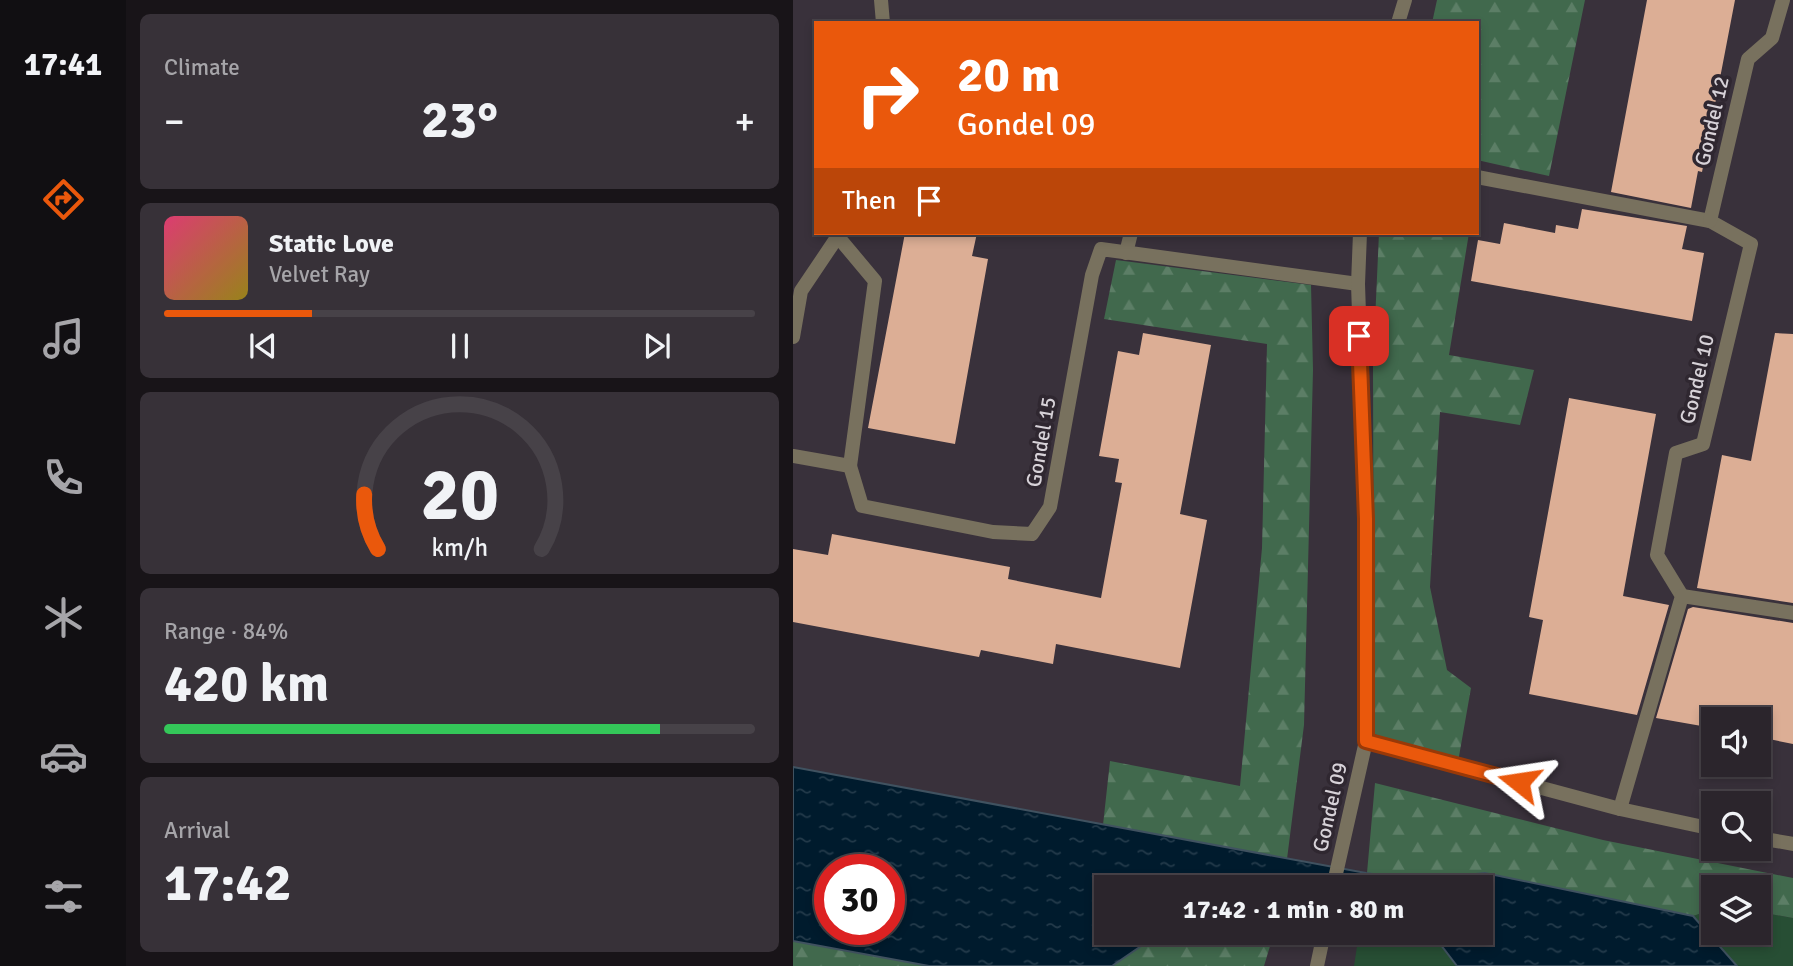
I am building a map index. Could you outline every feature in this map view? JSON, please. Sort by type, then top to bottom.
[{"type":"street","points":[[881,0],[883,21]]},
{"type":"street","points":[[1400,21],[1405,0]]},
{"type":"street","name":"Gondel 12","points":[[1710,221],[1748,59],[1772,38],[1783,0]]},
{"type":"street","points":[[1479,177],[1710,221]]},
{"type":"street","name":"Gondel 10","points":[[1682,596],[1657,555],[1676,453],[1703,444],[1751,244],[1710,221]]},
{"type":"street","name":"Gondel 15","points":[[793,337],[801,291],[840,235],[875,281],[850,466],[862,506],[993,532],[1032,534],[1050,507],[1092,275],[1101,249],[1358,284]]},
{"type":"street","points":[[1126,253],[1130,235]]},
{"type":"street","name":"Gondel 09","points":[[1336,875],[1366,741],[1366,519],[1358,284],[1360,235]]},
{"type":"street","points":[[793,456],[850,466]]},
{"type":"street","points":[[1620,809],[1682,596],[1793,612]]},
{"type":"street","points":[[1366,741],[1620,809],[1701,826]]},
{"type":"street","points":[[1771,840],[1793,844]]},
{"type":"street","points":[[1317,966],[1321,945]]},
{"type":"green space","points":[[1437,0],[1585,0],[1549,176],[1479,160],[1479,21],[1432,21]]},
{"type":"green space","points":[[1379,235],[1469,235],[1449,355],[1534,370],[1520,425],[1440,412],[1430,587],[1447,670],[1471,688],[1458,762],[1374,734],[1373,366]]},
{"type":"green space","points":[[1116,260],[1311,285],[1313,370],[1304,725],[1287,859],[1103,825],[1110,761],[1240,786],[1262,548],[1267,344],[1104,319]]},
{"type":"green space","points":[[1375,783],[1603,840],[1793,878],[1793,918],[1771,914],[1771,875],[1701,875],[1701,913],[1693,916],[1485,873],[1367,873]]},
{"type":"green space","points":[[1701,913],[1701,925],[1693,916]]},
{"type":"green space","points":[[1771,914],[1793,918],[1793,966],[1737,966],[1719,945],[1771,945]]},
{"type":"green space","points":[[793,941],[929,966],[793,966]]},
{"type":"green space","points":[[1143,945],[1270,945],[1264,966],[1112,966]]},
{"type":"green space","points":[[1357,945],[1441,945],[1457,966],[1354,966]]},
{"type":"water","points":[[793,767],[1380,875],[1094,875],[1094,945],[1143,945],[1112,966],[929,966],[815,945],[905,945],[905,854],[814,854],[814,945],[793,941]]},
{"type":"water","points":[[1485,873],[1693,916],[1701,925],[1701,945],[1719,945],[1737,966],[1457,966],[1441,945],[1493,945],[1493,875],[1465,875]]},
{"type":"building","points":[[1647,0],[1735,0],[1702,172],[1698,171],[1691,208],[1611,192]]},
{"type":"building","points":[[1582,209],[1687,226],[1682,249],[1704,253],[1692,321],[1471,281],[1478,240],[1500,244],[1504,223],[1555,233],[1556,225],[1578,229]]},
{"type":"building","points":[[905,235],[977,235],[972,256],[988,259],[955,444],[868,428]]},
{"type":"building","points":[[1143,333],[1211,345],[1180,514],[1207,520],[1180,668],[1056,644],[1053,664],[981,650],[979,657],[793,622],[793,549],[828,555],[832,534],[1010,567],[1008,579],[1101,598],[1122,483],[1115,482],[1119,459],[1099,456],[1118,351],[1139,355]]},
{"type":"building","points":[[1775,333],[1793,334],[1793,603],[1697,588],[1722,455],[1751,461]]},
{"type":"building","points":[[1569,398],[1656,414],[1623,596],[1669,605],[1637,715],[1529,694],[1543,620],[1529,617]]},
{"type":"building","points":[[1693,607],[1793,623],[1793,744],[1771,739],[1771,707],[1701,707],[1701,726],[1656,718],[1688,609]]},
{"type":"route","points":[[1359,336],[1366,519],[1366,741],[1519,782]]}]
